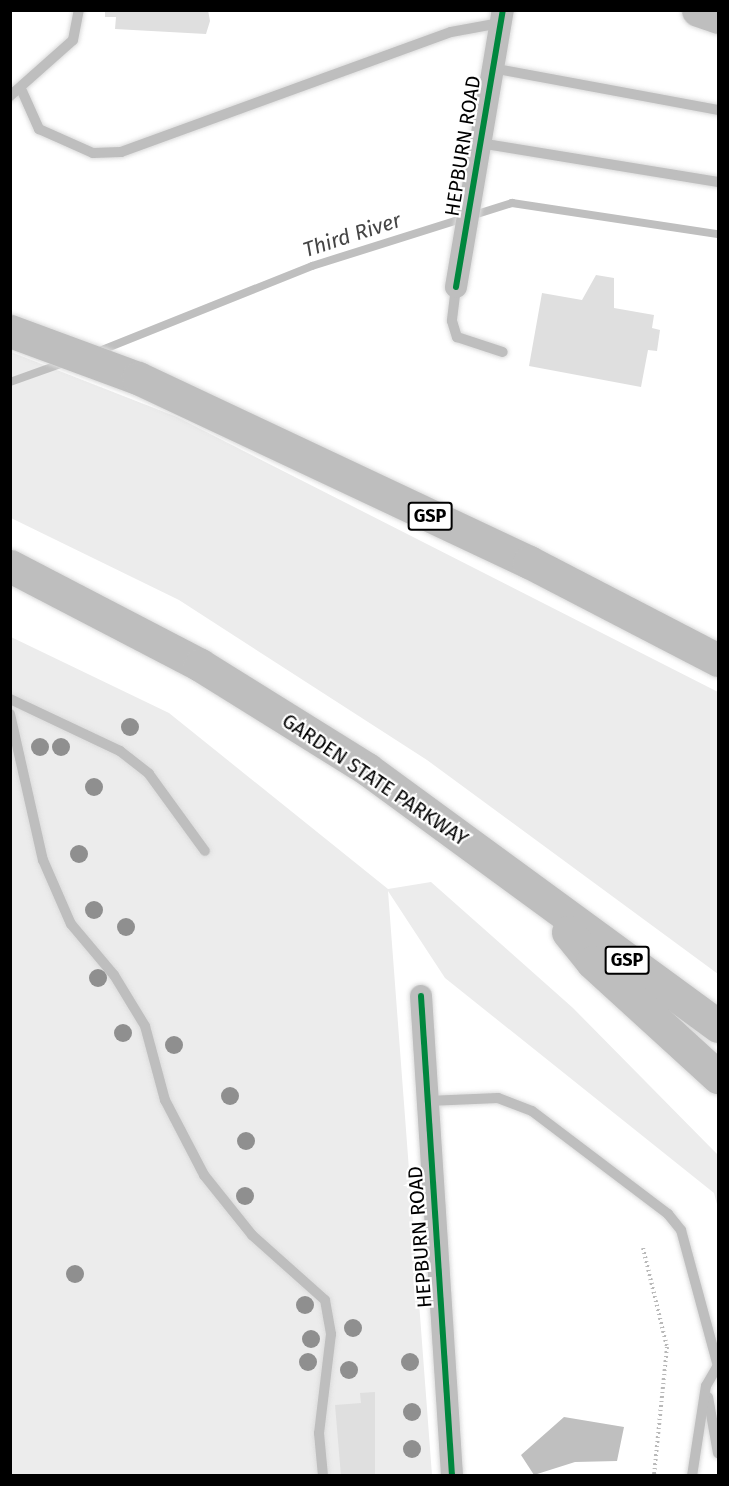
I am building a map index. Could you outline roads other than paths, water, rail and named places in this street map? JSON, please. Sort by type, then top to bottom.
[{"type":"main road","points":[[698,10],[718,16]]},
{"type":"main road","name":"GSP","points":[[20,334],[138,378],[529,562],[718,660]]},
{"type":"main road","name":"GARDEN STATE PARKWAY","points":[[10,566],[230,684],[367,769],[718,1026]]},
{"type":"main road","points":[[537,893],[592,962],[718,1077]]},
{"type":"street","name":"HEPBURN ROAD","points":[[456,287],[502,17]]},
{"type":"street","name":"HEPBURN ROAD","points":[[421,996],[452,1476]]},
{"type":"lane","points":[[10,96],[22,92],[73,39],[79,10]]},
{"type":"lane","points":[[22,92],[39,129],[93,153],[121,152],[451,32],[502,17]]},
{"type":"lane","points":[[492,68],[718,110]]},
{"type":"lane","points":[[479,143],[718,182]]},
{"type":"lane","points":[[456,287],[452,321],[457,337],[503,352]]},
{"type":"lane","points":[[10,699],[120,751],[149,774],[205,851]]},
{"type":"lane","points":[[10,714],[43,860],[71,924],[114,975],[145,1026],[165,1101],[204,1175],[252,1235],[326,1300],[331,1334],[319,1433],[323,1476]]},
{"type":"lane","points":[[428,1101],[498,1098],[532,1111],[668,1214],[681,1230],[718,1366],[706,1386],[692,1476]]},
{"type":"lane","points":[[706,1386],[718,1453]]},
{"type":"waterway","name":"Third River","points":[[97,352],[312,266],[512,203],[718,234]]},
{"type":"waterway","name":"Third River","points":[[10,382],[66,362]]}]
